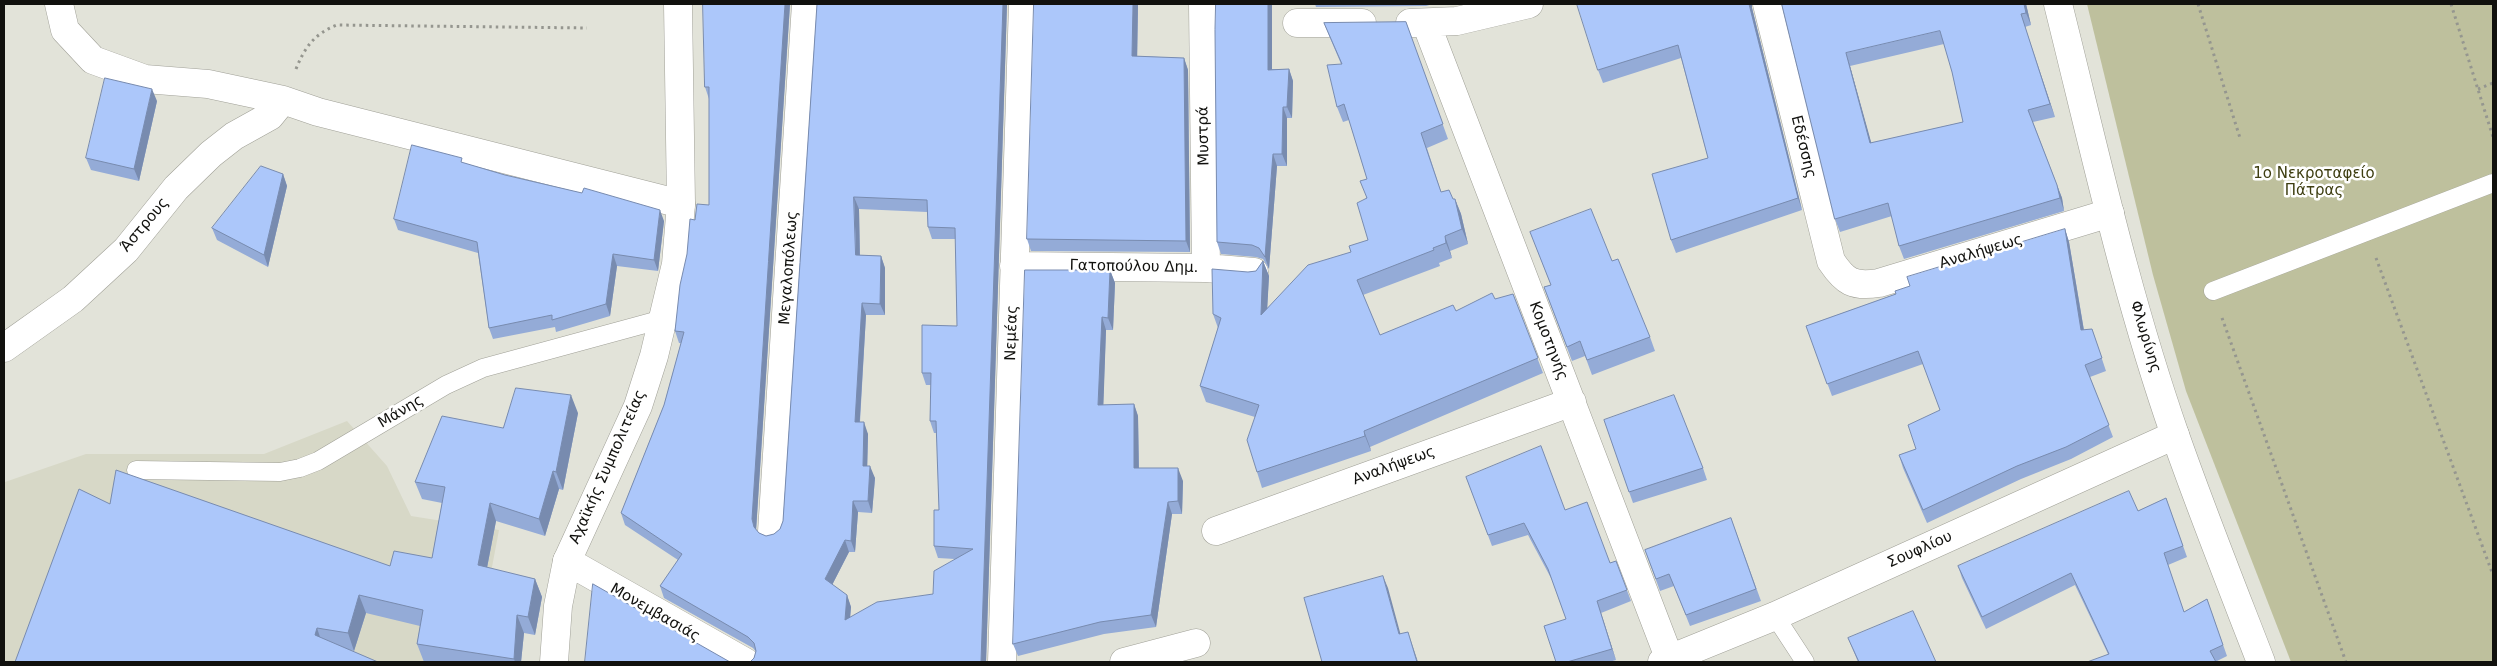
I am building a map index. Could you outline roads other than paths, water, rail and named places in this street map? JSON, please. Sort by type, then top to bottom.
[{"type":"street","points":[[59,4],[65,30],[94,60],[145,79],[208,84],[283,100],[328,114],[681,204]]},
{"type":"street","name":"Αχαϊκής Συμπολιτείας","points":[[554,662],[558,606],[567,561],[638,406],[663,319],[676,264],[681,204],[678,4]]},
{"type":"street","name":"Μεγαλοπόλεως","points":[[772,532],[806,4]]},
{"type":"street","name":"Νεμέας","points":[[1002,662],[1023,4]]},
{"type":"street","name":"Μυστρά","points":[[1203,4],[1206,268]]},
{"type":"street","points":[[1297,23],[1426,23],[1457,21],[1529,4]]},
{"type":"street","name":"Εδέσσης","points":[[1767,4],[1831,261],[1841,276],[1851,282]]},
{"type":"street","name":"Φλωρίνης","points":[[2058,4],[2139,319],[2175,435],[2261,662]]},
{"type":"street","name":"Κομοτηνής","points":[[1426,23],[1572,402],[1666,661]]},
{"type":"street","name":"Άστρους","points":[[4,348],[73,299],[126,250],[176,188],[211,154],[234,136],[270,116],[283,100]]},
{"type":"street","name":"Αναλήψεως","points":[[1851,282],[1864,285],[1879,283],[2110,212]]},
{"type":"street","name":"Γατοπούλου Δημ.","points":[[1014,266],[1206,268],[1254,272]]},
{"type":"street","name":"Αναλήψεως","points":[[1216,530],[1572,402]]},
{"type":"street","name":"Σουφλίου","points":[[1666,661],[1775,616],[2175,435]]},
{"type":"street","name":"Μονεμβασιάς","points":[[567,561],[745,662]]},
{"type":"street","points":[[1124,662],[1196,643]]},
{"type":"lane","points":[[2213,291],[2493,183]]},
{"type":"lane","name":"Μάνης","points":[[136,470],[280,472],[300,468],[318,461],[446,385],[475,371],[663,319]]},
{"type":"lane","points":[[1775,616],[1805,662]]},
{"type":"park label","name":"1o Νεκροταφείο Πάτρας","points":[[2314,182]]}]
